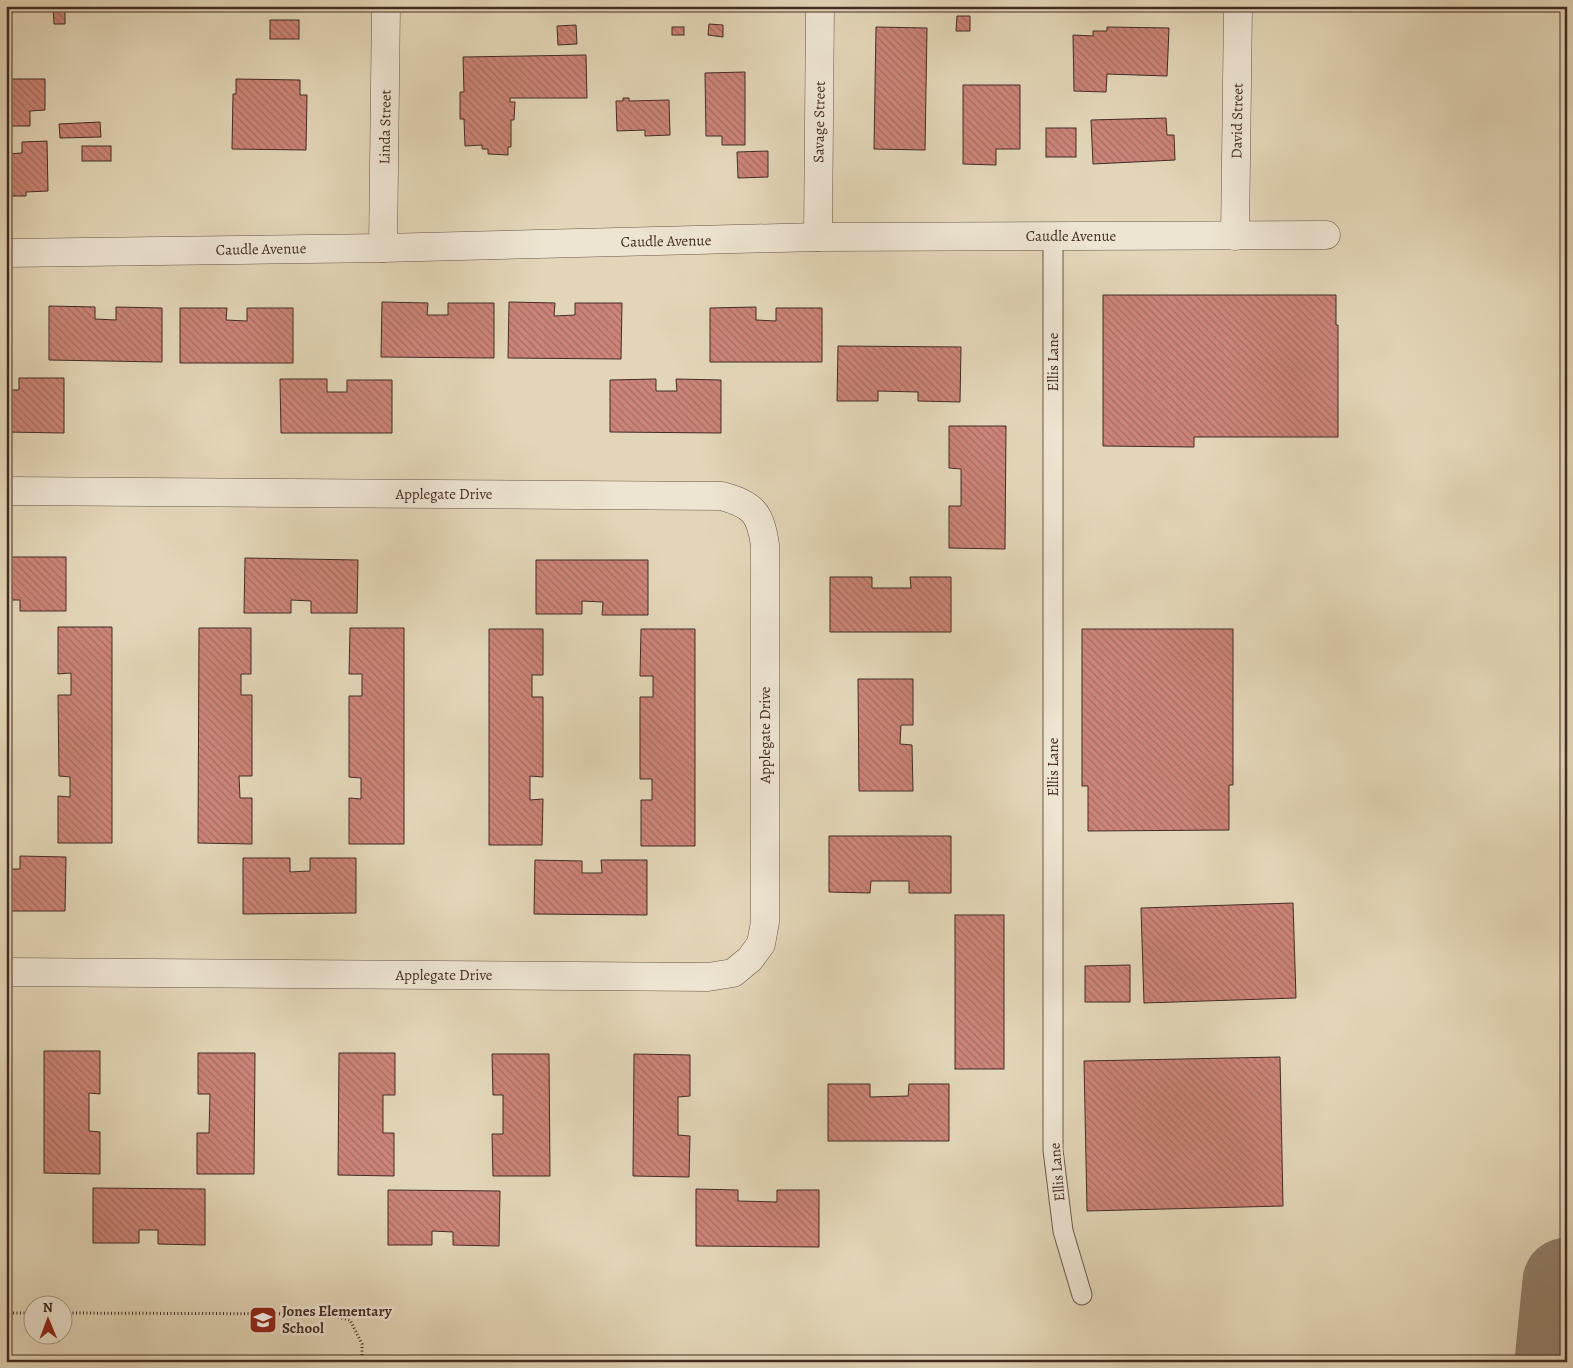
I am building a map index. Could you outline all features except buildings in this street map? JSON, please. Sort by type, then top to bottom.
[{"type":"street","name":"Linda Street","points":[[383,248],[386,6]]},
{"type":"street","name":"Savage Street","points":[[818,237],[820,6]]},
{"type":"street","name":"David Street","points":[[1235,236],[1238,6]]},
{"type":"street","name":"Caudle Avenue","points":[[6,253],[383,248],[818,237],[1326,235]]},
{"type":"street","name":"Applegate Drive","points":[[6,491],[722,496],[741,501],[754,511],[762,528],[765,545],[765,922],[761,944],[750,960],[733,973],[708,977],[6,972]]},
{"type":"lane","name":"Ellis Lane","points":[[1052,236],[1054,1150],[1063,1231],[1082,1295]]},
{"type":"path","points":[[6,1313],[22,1313]]},
{"type":"path","points":[[72,1313],[324,1314],[350,1320],[362,1344],[362,1362]]},
{"type":"taxiway","points":[[1559,1362],[1567,1282]]},
{"type":"place","name":"Jones Elementary School","points":[[263,1320]]}]
